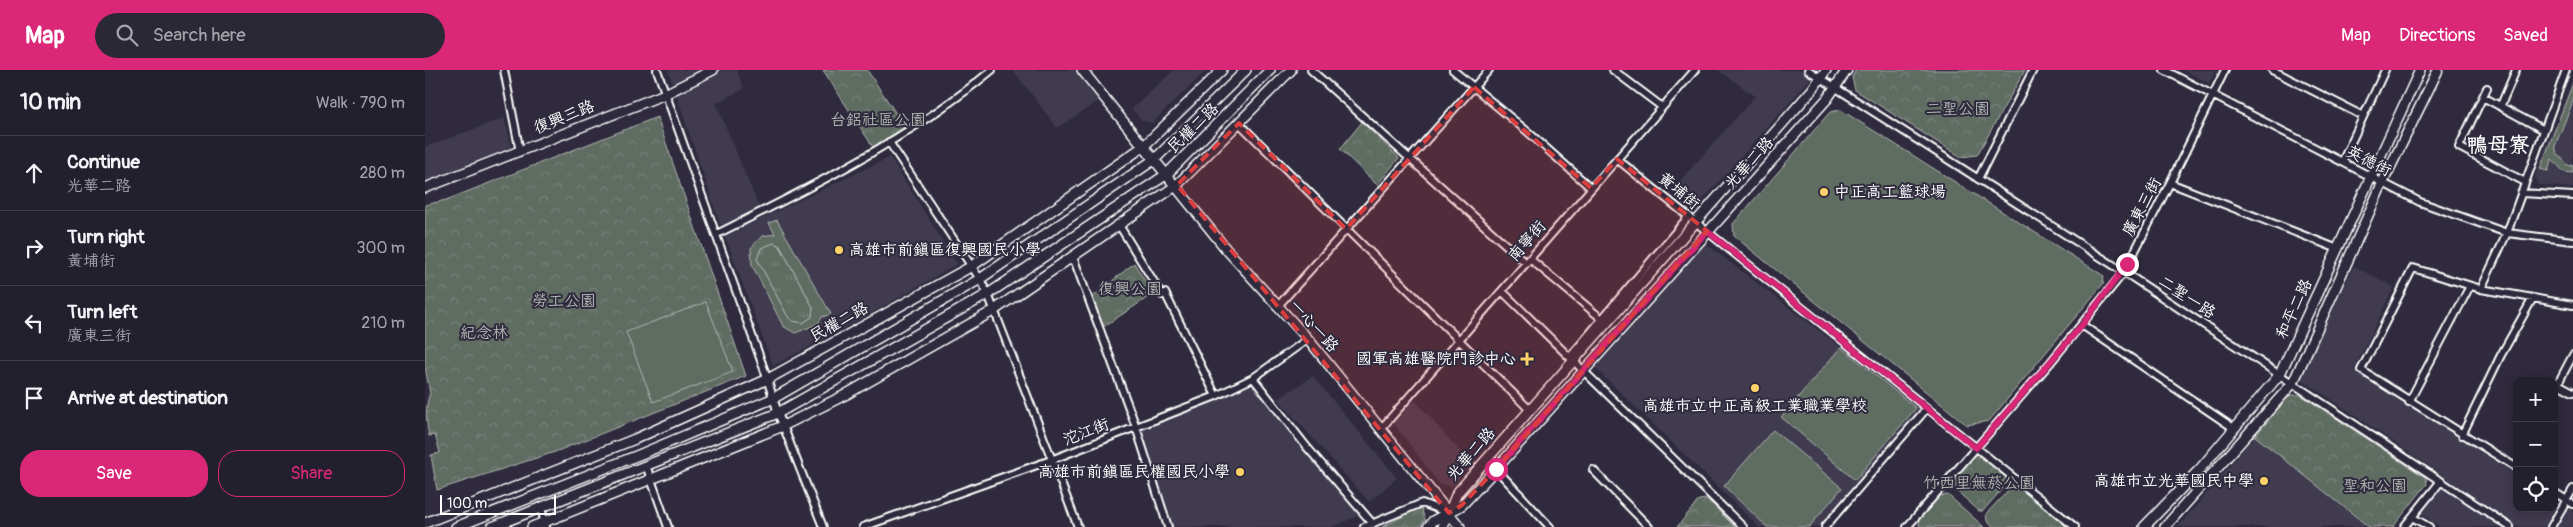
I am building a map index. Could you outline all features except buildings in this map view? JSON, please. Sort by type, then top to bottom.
[{"type":"street","points":[[504,70],[520,152]]},
{"type":"street","points":[[657,70],[717,234],[768,379],[778,414],[823,527]]},
{"type":"street","name":"復興三路","points":[[425,188],[665,94],[713,70]]},
{"type":"street","points":[[717,234],[801,191],[889,142],[971,88],[992,70]]},
{"type":"street","name":"一心一路","points":[[1082,70],[1177,185],[1226,248],[1277,307],[1308,339],[1460,527]]},
{"type":"street","name":"民權二路","points":[[425,523],[635,439],[768,379],[972,266],[1144,146],[1222,70]]},
{"type":"street","name":"民權二路","points":[[456,527],[641,454],[774,398],[981,279],[1155,158],[1246,70]]},
{"type":"street","name":"民權二路","points":[[492,527],[647,468],[778,414],[988,294],[1167,174],[1270,70]]},
{"type":"street","name":"民權二路","points":[[532,527],[545,525],[650,478],[783,426],[854,390],[993,311],[1177,185],[1291,70]]},
{"type":"street","points":[[1311,70],[1409,159],[1528,261],[1602,319]]},
{"type":"street","points":[[1453,70],[1591,188]]},
{"type":"street","points":[[1277,307],[1489,70]]},
{"type":"street","points":[[1613,70],[1662,107]]},
{"type":"street","name":"南寧街","points":[[1380,430],[1695,70]]},
{"type":"street","name":"二聖一路","points":[[1808,70],[2124,272],[2510,527]]},
{"type":"street","name":"光華二路","points":[[1449,513],[1457,493],[1530,410],[1571,359],[1638,286],[1692,218],[1821,79],[1826,70]]},
{"type":"street","name":"光華二路","points":[[1449,513],[1462,505],[1496,469],[1835,89],[1847,70]]},
{"type":"street","points":[[1978,179],[2033,70]]},
{"type":"street","name":"英德街","points":[[2164,70],[2382,184],[2446,212],[2507,233],[2573,241]]},
{"type":"street","name":"廣東三街","points":[[1907,527],[2082,325],[2124,272],[2225,70]]},
{"type":"street","points":[[2272,70],[2363,116]]},
{"type":"street","points":[[2342,162],[2385,70]]},
{"type":"street","name":"和平二路","points":[[2165,527],[2293,383],[2382,184],[2438,70]]},
{"type":"street","points":[[2501,105],[2516,70]]},
{"type":"street","name":"和平二路","points":[[2144,527],[2200,469],[2280,374],[2418,71]]},
{"type":"street","points":[[2481,289],[2507,233],[2565,71]]},
{"type":"street","points":[[2487,88],[2459,147],[2525,182]]},
{"type":"street","points":[[2483,97],[2501,105],[2544,130]]},
{"type":"street","points":[[1239,123],[1530,410]]},
{"type":"street","points":[[889,142],[981,279],[1078,527]]},
{"type":"street","name":"黃埔街","points":[[1617,159],[2075,527]]},
{"type":"street","points":[[2170,182],[2338,249]]},
{"type":"street","points":[[2521,193],[2573,196]]},
{"type":"street","points":[[1571,359],[1602,319],[1692,218]]},
{"type":"street","points":[[1119,225],[1163,294],[1216,396]]},
{"type":"street","points":[[1073,257],[1136,427],[1168,527]]},
{"type":"street","points":[[2513,463],[2462,435],[2361,370],[2413,268],[2481,289],[2573,305]]},
{"type":"street","points":[[1638,286],[1649,296]]},
{"type":"street","points":[[2409,402],[2470,286]]},
{"type":"street","points":[[1502,291],[1743,527]]},
{"type":"street","points":[[2462,435],[2501,355],[2533,298]]},
{"type":"street","points":[[2082,325],[2235,428]]},
{"type":"street","name":"沱江街","points":[[863,527],[1051,460],[1216,396],[1253,378],[1308,339]]},
{"type":"street","points":[[2558,384],[2573,355]]},
{"type":"street","points":[[1253,378],[1306,446],[1373,524]]},
{"type":"street","points":[[2558,388],[2573,392]]},
{"type":"street","points":[[1825,527],[1927,408]]},
{"type":"street","points":[[647,468],[668,527]]},
{"type":"street","points":[[1496,469],[1550,527]]},
{"type":"street","points":[[2200,469],[2210,478]]},
{"type":"street","points":[[1593,470],[1649,527]]},
{"type":"street","points":[[2404,527],[2441,481]]},
{"type":"street","points":[[2551,527],[2570,502],[2573,489]]},
{"type":"street","points":[[2558,494],[2570,502]]},
{"type":"street","points":[[1364,527],[1422,502],[1449,513]]},
{"type":"street","points":[[541,508],[545,525]]},
{"type":"street","points":[[1428,527],[1433,521],[1449,513]]},
{"type":"street","points":[[1443,527],[1449,513]]},
{"type":"street","points":[[2412,516],[2429,527]]},
{"type":"highlighted area","points":[[1474,87],[1591,188],[1617,159],[1707,231],[1496,469],[1462,505],[1449,513],[1177,185],[1239,123],[1346,229]]},
{"type":"shaded area","points":[[668,70],[737,70],[744,89],[716,103],[759,207],[721,227]]},
{"type":"shaded area","points":[[1013,70],[1074,70],[1099,101],[1057,128]]},
{"type":"shaded area","points":[[1174,70],[1207,70],[1152,123],[1142,121],[1132,109]]},
{"type":"shaded area","points":[[1718,70],[1816,70],[1805,85],[1694,210],[1672,190],[1755,96]]},
{"type":"shaded area","points":[[2183,70],[2216,70],[2209,83]]},
{"type":"shaded area","points":[[2573,78],[2573,188],[2538,185],[2535,176]]},
{"type":"shaded area","points":[[504,118],[512,147],[425,185],[425,147]]},
{"type":"shaded area","name":"高雄市前鎮區復興國民小學","points":[[890,157],[957,264],[874,312],[773,366],[725,236]]},
{"type":"shaded area","name":"高雄市立中正高級工業職業學校","points":[[1705,243],[1921,409],[1821,527],[1759,527],[1595,368]]},
{"type":"shaded area","points":[[2354,266],[2394,287],[2354,370],[2513,472],[2513,512],[2558,512],[2558,502],[2573,511],[2573,527],[2440,527],[2420,513],[2448,479],[2300,378]]},
{"type":"shaded area","points":[[1313,376],[1397,478],[1369,502],[1278,399]]},
{"type":"shaded area","name":"高雄市前鎮區民權國民小學","points":[[1253,384],[1360,515],[1332,527],[1171,527],[1141,430]]},
{"type":"shaded area","points":[[1412,397],[1470,463],[1453,486],[1440,485],[1392,421]]},
{"type":"shaded area","name":"高雄市立光華國民中學","points":[[2255,436],[2369,527],[2178,527]]},
{"type":"green space","name":"台鋁社區公園","points":[[823,70],[867,70],[905,127],[873,147]]},
{"type":"green space","name":"二聖公園","points":[[1856,70],[2025,70],[1977,155],[1961,157],[1855,90],[1852,77]]},
{"type":"green space","points":[[2573,83],[2573,101],[2555,146],[2557,153],[2569,166],[2573,165],[2573,173],[2564,172],[2552,159],[2548,171],[2540,169]]},
{"type":"green space","points":[[1841,110],[2104,276],[2103,284],[1989,421],[1967,425],[1734,236],[1733,224],[1830,112]]},
{"type":"green space","name":"勞工公園","points":[[657,117],[746,376],[555,452],[437,490],[431,455],[440,453],[435,435],[429,436],[427,420],[427,403],[430,393],[425,367],[425,205],[446,200]]},
{"type":"green space","points":[[1362,122],[1399,158],[1377,185],[1340,149]]},
{"type":"green space","points":[[777,220],[831,314],[822,317],[818,324],[795,333],[783,326],[752,265],[751,248],[762,236],[775,234],[769,223]],"holes":[[[774,243],[780,246],[813,307],[812,317],[803,323],[792,321],[788,317],[757,259],[761,248]]]},
{"type":"green space","points":[[774,243],[780,246],[813,307],[812,317],[803,323],[791,321],[788,317],[757,259],[761,248]]},
{"type":"green space","name":"復興公園","points":[[1134,263],[1153,294],[1100,329],[1089,300]]},
{"type":"green space","points":[[706,302],[733,372],[653,402],[626,332]]},
{"type":"green space","points":[[1841,347],[1916,408],[1855,480],[1781,417]]},
{"type":"green space","name":"聖和公園","points":[[2290,395],[2301,395],[2426,478],[2427,484],[2393,527],[2369,527],[2255,436]]},
{"type":"green space","points":[[1773,430],[1842,488],[1809,527],[1767,527],[1724,486]]},
{"type":"green space","name":"竹西里無菸公園","points":[[1978,453],[2010,480],[1983,511],[1979,511],[1950,485],[1951,481]]},
{"type":"green space","points":[[2014,484],[2067,527],[1994,527],[1987,521],[1986,514]]},
{"type":"green space","points":[[1948,495],[1984,527],[1922,527],[1919,525],[1919,518],[1939,496]]},
{"type":"green space","points":[[1707,499],[1735,527],[1677,527],[1699,500]]},
{"type":"green space","points":[[1421,507],[1425,520],[1419,527],[1382,527]]},
{"type":"place","name":"中正高工籃球場","points":[[1824,192]]},
{"type":"place","name":"高雄市前鎮區復興國民小學","points":[[839,250]]},
{"type":"place","name":"國軍高雄醫院門診中心","points":[[1527,359]]},
{"type":"place","name":"高雄市立中正高級工業職業學校","points":[[1755,388]]},
{"type":"place","name":"高雄市前鎮區民權國民小學","points":[[1240,472]]},
{"type":"place","name":"高雄市立光華國民中學","points":[[2264,481]]},
{"type":"district","name":"鴨母寮","points":[[2498,145]]},
{"type":"route","points":[[1496,469],[1707,231],[1976,448],[2082,325],[2124,272],[2127,264]]},
{"type":"park label","name":"紀念林","points":[[484,333]]}]
